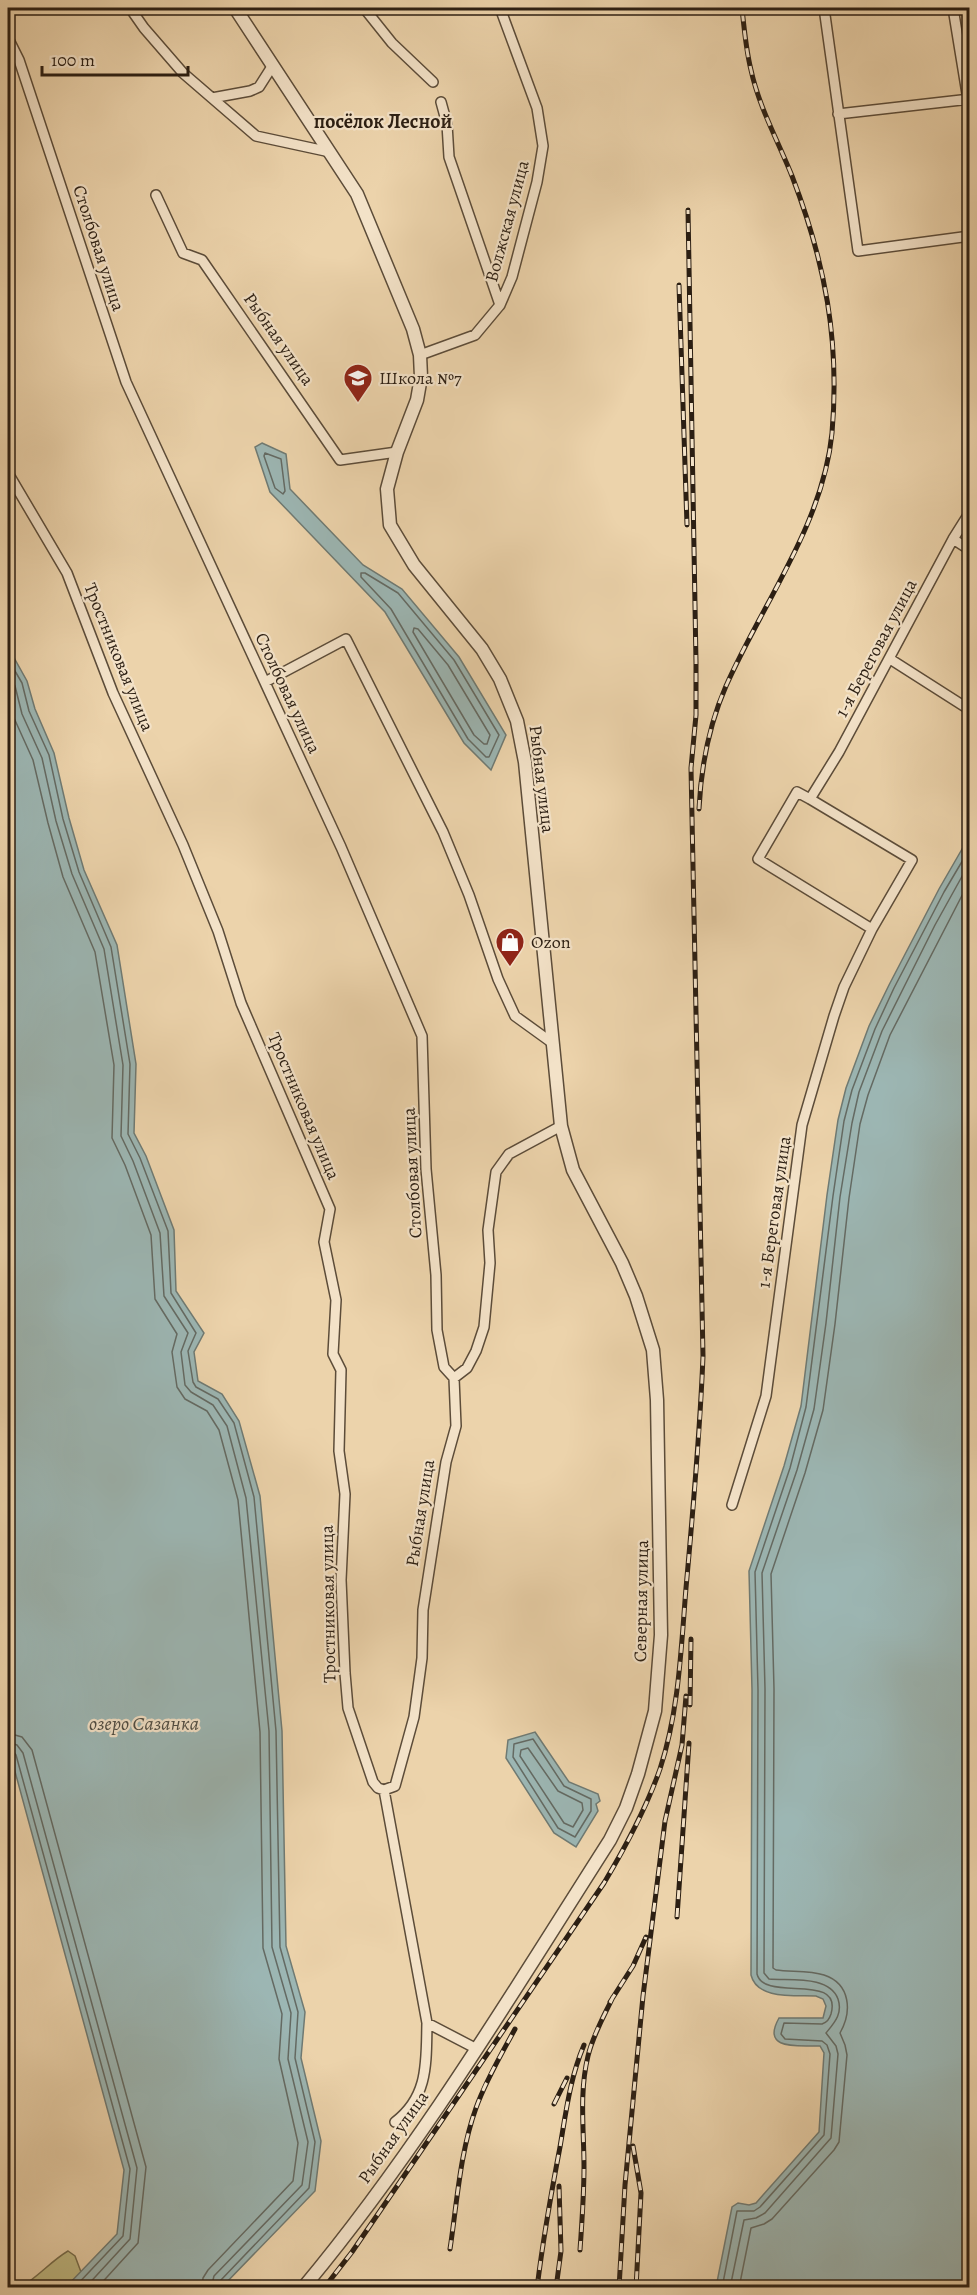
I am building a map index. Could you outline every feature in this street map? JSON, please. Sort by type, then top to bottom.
[{"type":"street","points":[[130,8],[183,74],[256,135],[330,152]]},
{"type":"street","name":"Рыбная улица","points":[[236,8],[357,194],[413,329],[420,355],[421,377],[417,400],[397,452],[387,489],[390,525],[414,565],[482,649],[500,679],[517,721],[525,762],[561,1125]]},
{"type":"street","points":[[364,8],[392,43],[433,82]]},
{"type":"street","name":"Волжская улица","points":[[420,355],[475,335],[500,305],[512,277],[537,182],[543,146],[537,108],[500,8]]},
{"type":"street","points":[[824,8],[858,251],[969,236]]},
{"type":"street","points":[[953,8],[969,99],[969,112]]},
{"type":"street","name":"Столбовая улица","points":[[8,38],[19,60],[126,382],[265,682],[422,1036],[426,1169],[436,1275],[437,1330],[444,1367],[454,1378]]},
{"type":"street","points":[[212,98],[250,91],[259,87],[273,65]]},
{"type":"street","points":[[838,114],[969,99]]},
{"type":"street","name":"Волжская улица","points":[[441,102],[447,124],[449,157],[500,305]]},
{"type":"street","name":"Рыбная улица","points":[[156,195],[183,253],[202,260],[340,460],[397,452]]},
{"type":"street","name":"Тростниковая улица","points":[[8,473],[66,573],[113,693],[188,856],[219,932],[241,1003],[330,1209],[324,1242],[336,1300],[333,1354],[341,1370],[342,1410],[339,1451],[345,1494],[341,1580],[348,1708],[373,1782],[378,1788],[384,1790]]},
{"type":"street","name":"1-я Береговая улица","points":[[732,1505],[766,1396],[802,1125],[844,987],[872,929],[912,860],[810,799],[840,752],[969,512]]},
{"type":"street","points":[[953,539],[969,550]]},
{"type":"street","points":[[265,682],[346,639],[443,832],[469,895],[498,979],[515,1016],[552,1042]]},
{"type":"street","points":[[890,659],[969,710]]},
{"type":"street","points":[[810,799],[797,792],[758,859],[872,929]]},
{"type":"street","points":[[454,1378],[466,1368],[476,1351],[484,1328],[490,1263],[488,1230],[496,1172],[509,1154],[561,1125]]},
{"type":"street","name":"Северная улица","points":[[476,2048],[610,1840],[626,1808],[638,1774],[655,1711],[661,1635],[657,1400],[653,1350],[636,1296],[622,1263],[573,1170],[561,1125]]},
{"type":"street","name":"Рыбная улица","points":[[395,2122],[409,2111],[418,2097],[426,2068],[427,2023],[384,1790],[394,1786],[414,1717],[422,1658],[423,1610],[446,1462],[456,1426],[454,1378]]},
{"type":"street","points":[[427,2023],[476,2048]]},
{"type":"street","name":"Рыбная улица","points":[[303,2288],[348,2233],[476,2048]]},
{"type":"shaded area","points":[[68,2251],[75,2256],[81,2272],[66,2287],[21,2287],[56,2259]]},
{"type":"water","points":[[262,443],[286,454],[290,489],[363,565],[402,589],[459,657],[506,735],[491,770],[464,743],[385,612],[270,492],[255,447]]},
{"type":"water","name":"озеро Сазанка","points":[[8,620],[13,633],[12,654],[27,681],[35,709],[54,753],[84,870],[117,945],[136,1064],[134,1133],[146,1156],[174,1230],[176,1291],[204,1333],[194,1352],[198,1381],[222,1394],[239,1421],[260,1496],[282,1731],[286,1946],[305,2012],[301,2058],[321,2141],[315,2191],[222,2287],[66,2287],[117,2234],[124,2170],[8,1746]]},
{"type":"water","points":[[969,837],[969,2287],[716,2287],[732,2207],[738,2203],[749,2205],[756,2203],[819,2132],[824,2053],[820,2046],[794,2046],[779,2042],[775,2037],[779,2018],[823,2018],[826,2006],[823,1999],[816,1996],[788,1996],[769,1992],[761,1989],[751,1975],[752,1690],[749,1571],[784,1466],[801,1406],[827,1195],[838,1120],[846,1088],[869,1026],[889,985]]},
{"type":"water","points":[[535,1732],[569,1782],[598,1794],[600,1801],[596,1804],[598,1811],[576,1847],[554,1833],[506,1758],[508,1740]]},
{"type":"railway","points":[[699,809],[707,746],[720,701],[804,532],[817,500],[832,433],[834,399],[832,333],[821,271],[804,208],[754,84],[742,8]]},
{"type":"railway","points":[[324,2288],[352,2252],[604,1883],[628,1841],[648,1798],[660,1769],[671,1725],[681,1657],[703,1356],[691,768],[696,715],[696,662],[688,210]]},
{"type":"railway","points":[[679,285],[687,525]]},
{"type":"railway","points":[[690,1705],[691,1639]]},
{"type":"railway","points":[[619,2288],[625,2185],[643,1996],[665,1821],[682,1745],[686,1696]]},
{"type":"railway","points":[[677,1917],[689,1743]]},
{"type":"railway","points":[[610,2002],[633,1966],[646,1937]]},
{"type":"railway","points":[[580,2250],[584,2187],[585,2070],[593,2041],[613,1997]]},
{"type":"railway","points":[[450,2249],[463,2160],[476,2108],[515,2029]]},
{"type":"railway","points":[[537,2288],[569,2095],[584,2045]]},
{"type":"railway","points":[[554,2104],[567,2078]]},
{"type":"railway","points":[[633,2146],[641,2193],[636,2288]]},
{"type":"railway","points":[[556,2288],[561,2251],[559,2186]]},
{"type":"place","name":"Школа №7","points":[[358,404]]},
{"type":"place","name":"Ozon","points":[[510,968]]},
{"type":"district","name":"посёлок Лесной","points":[[383,121]]}]
